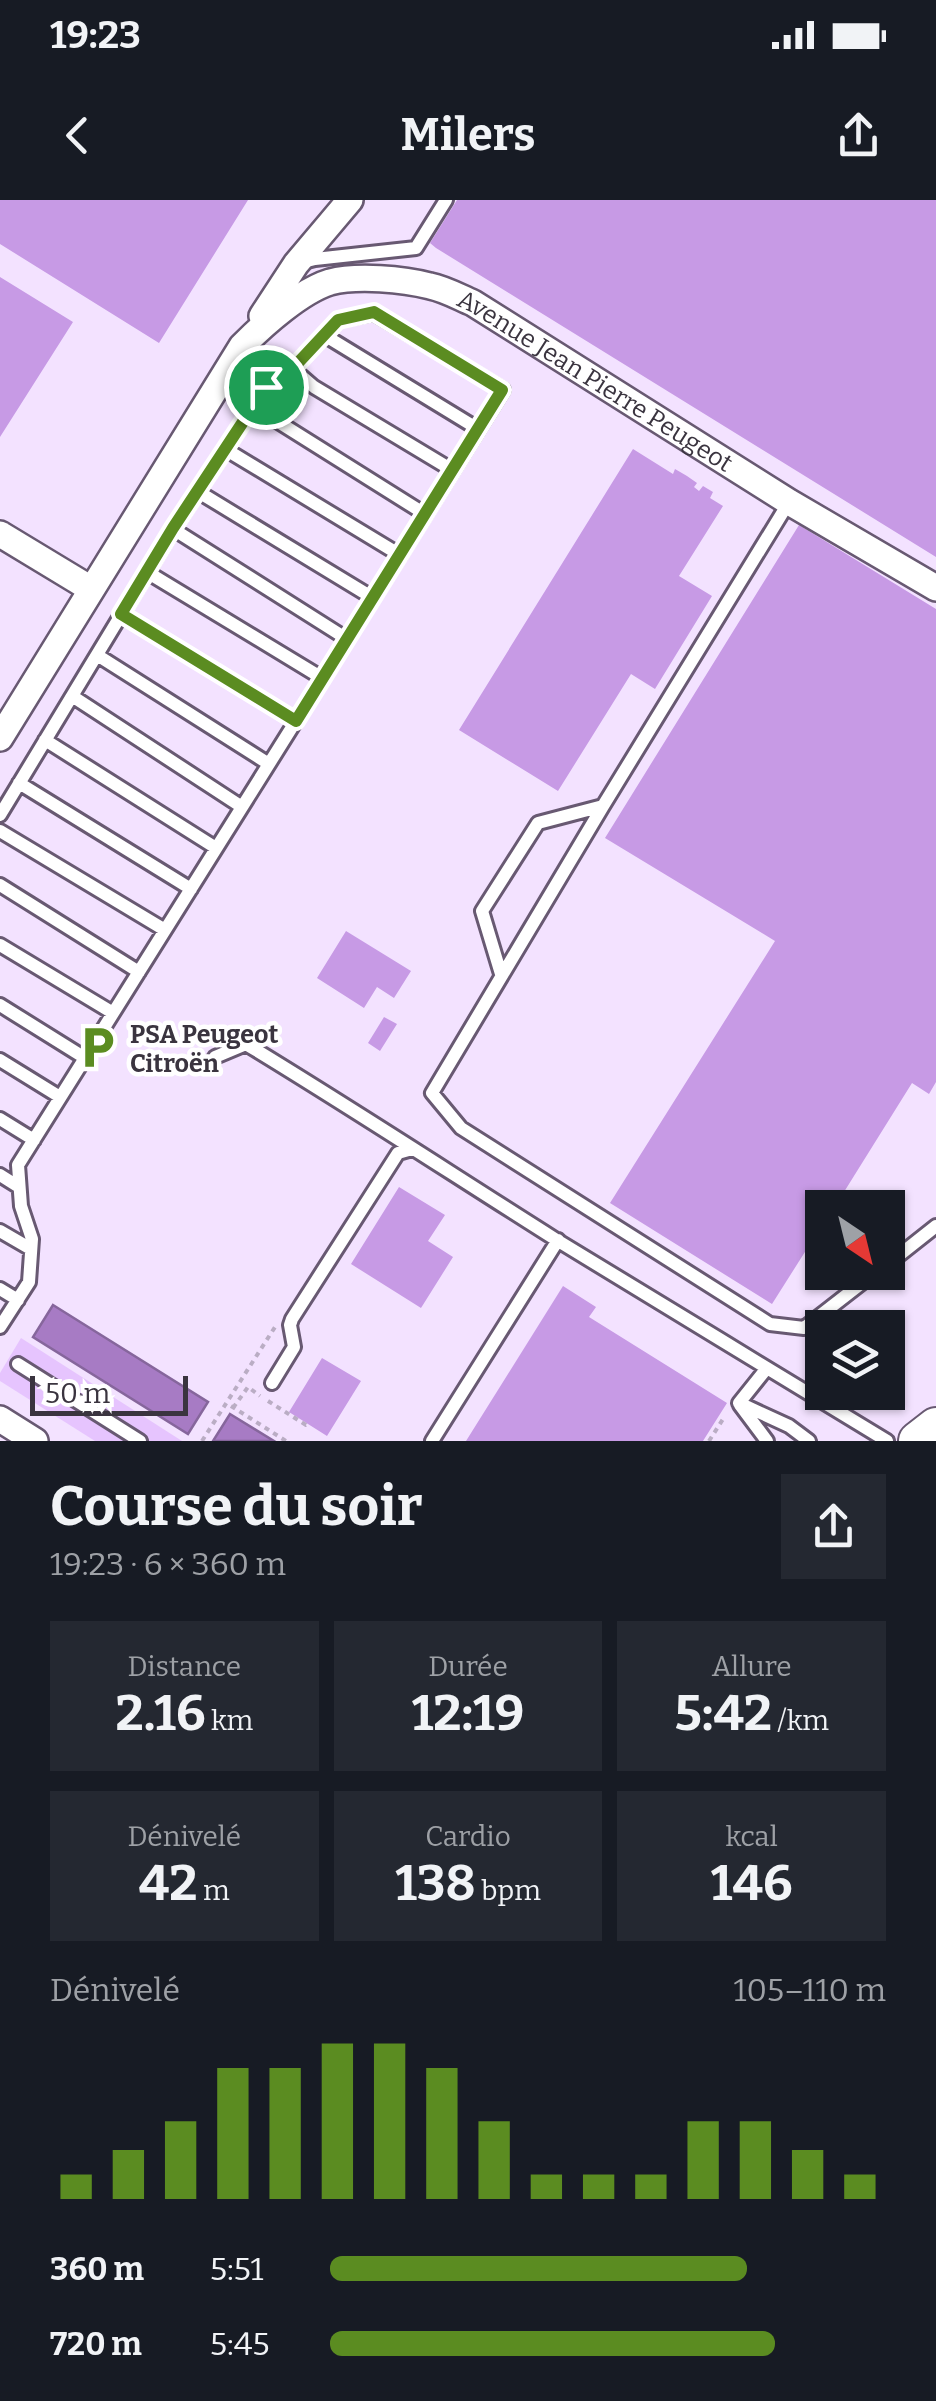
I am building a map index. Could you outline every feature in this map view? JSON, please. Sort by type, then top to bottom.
[{"type":"main road","points":[[918,1441],[936,1427]]},
{"type":"street","name":"Avenue Jean Pierre Peugeot","points":[[0,738],[242,346],[296,264],[350,200]]},
{"type":"street","name":"Avenue Jean Pierre Peugeot","points":[[242,346],[289,304],[329,282],[374,278],[432,286],[473,303],[789,502],[936,588]]},
{"type":"street","points":[[0,534],[92,590]]},
{"type":"street","points":[[0,1419],[35,1441]]},
{"type":"lane","points":[[296,264],[314,258],[416,248],[446,200]]},
{"type":"lane","points":[[0,814],[173,528],[266,387],[292,368],[338,320],[374,312],[502,390],[18,1165],[21,1206],[32,1239],[28,1282],[0,1327]]},
{"type":"lane","points":[[324,335],[478,429]]},
{"type":"lane","points":[[292,368],[314,387],[452,470]]},
{"type":"lane","points":[[254,406],[425,514]]},
{"type":"lane","points":[[226,449],[400,554]]},
{"type":"lane","points":[[198,491],[372,598]]},
{"type":"lane","points":[[789,502],[432,1093],[461,1128],[770,1324],[804,1328],[853,1290]]},
{"type":"lane","points":[[173,528],[347,639]]},
{"type":"lane","points":[[147,572],[322,678]]},
{"type":"lane","points":[[121,614],[296,721]]},
{"type":"lane","points":[[97,655],[269,764]]},
{"type":"lane","points":[[72,696],[242,807]]},
{"type":"lane","points":[[45,740],[216,848]]},
{"type":"lane","points":[[19,783],[191,889]]},
{"type":"lane","points":[[502,974],[482,911],[538,823],[602,806]]},
{"type":"lane","points":[[0,831],[165,930]]},
{"type":"lane","points":[[0,884],[138,972]]},
{"type":"lane","points":[[0,946],[113,1013]]},
{"type":"lane","points":[[0,1005],[85,1058]]},
{"type":"lane","points":[[215,1056],[246,1044],[887,1441]]},
{"type":"lane","points":[[0,1060],[60,1098]]},
{"type":"lane","points":[[0,1119],[34,1140]]},
{"type":"lane","points":[[272,1383],[294,1347],[292,1320],[398,1153],[412,1149]]},
{"type":"lane","points":[[0,1175],[20,1187]]},
{"type":"lane","points":[[905,1251],[936,1226]]},
{"type":"lane","points":[[0,1231],[31,1249]]},
{"type":"lane","points":[[432,1441],[558,1240]]},
{"type":"lane","points":[[0,1289],[18,1300]]},
{"type":"lane","points":[[18,1364],[140,1441]]},
{"type":"lane","points":[[738,1403],[767,1368]]},
{"type":"lane","points":[[738,1403],[767,1441]]},
{"type":"lane","points":[[738,1403],[789,1426],[809,1441]]},
{"type":"path","points":[[233,1408],[248,1387],[308,1424]]},
{"type":"path","points":[[202,1441],[227,1403],[286,1441]]},
{"type":"path","points":[[709,1441],[730,1408],[738,1403]]},
{"type":"shaded area","points":[[53,1305],[208,1402],[188,1434],[33,1337]]},
{"type":"shaded area","points":[[21,1338],[182,1441],[95,1441],[0,1381],[0,1373]]},
{"type":"shaded area","points":[[230,1414],[274,1441],[213,1441]]},
{"type":"building","points":[[0,200],[248,200],[159,343],[0,244]]},
{"type":"building","points":[[457,200],[936,200],[936,557],[436,248],[430,243]]},
{"type":"building","points":[[0,277],[73,322],[0,437]]},
{"type":"building","points":[[633,449],[673,474],[675,469],[687,476],[697,483],[694,487],[699,491],[703,486],[713,492],[710,498],[723,506],[679,576],[712,596],[655,689],[631,674],[558,791],[459,730]]},
{"type":"building","points":[[799,525],[936,609],[936,1082],[929,1094],[912,1083],[845,1190],[805,1190],[805,1252],[772,1304],[610,1203],[775,941],[605,838]]},
{"type":"building","points":[[346,931],[411,971],[394,998],[377,987],[364,1008],[317,978]]},
{"type":"building","points":[[384,1017],[397,1024],[380,1051],[368,1043]]},
{"type":"building","points":[[399,1187],[445,1215],[428,1241],[453,1257],[421,1308],[351,1264]]},
{"type":"building","points":[[563,1286],[596,1307],[589,1317],[727,1403],[703,1441],[466,1441]]},
{"type":"building","points":[[322,1358],[361,1381],[327,1436],[289,1412]]},
{"type":"place","name":"PSA Peugeot Citroën","points":[[97,1048]]},
{"type":"route","points":[[374,312],[502,390],[296,721],[121,614],[266,387],[296,365],[338,320],[374,312]]}]
